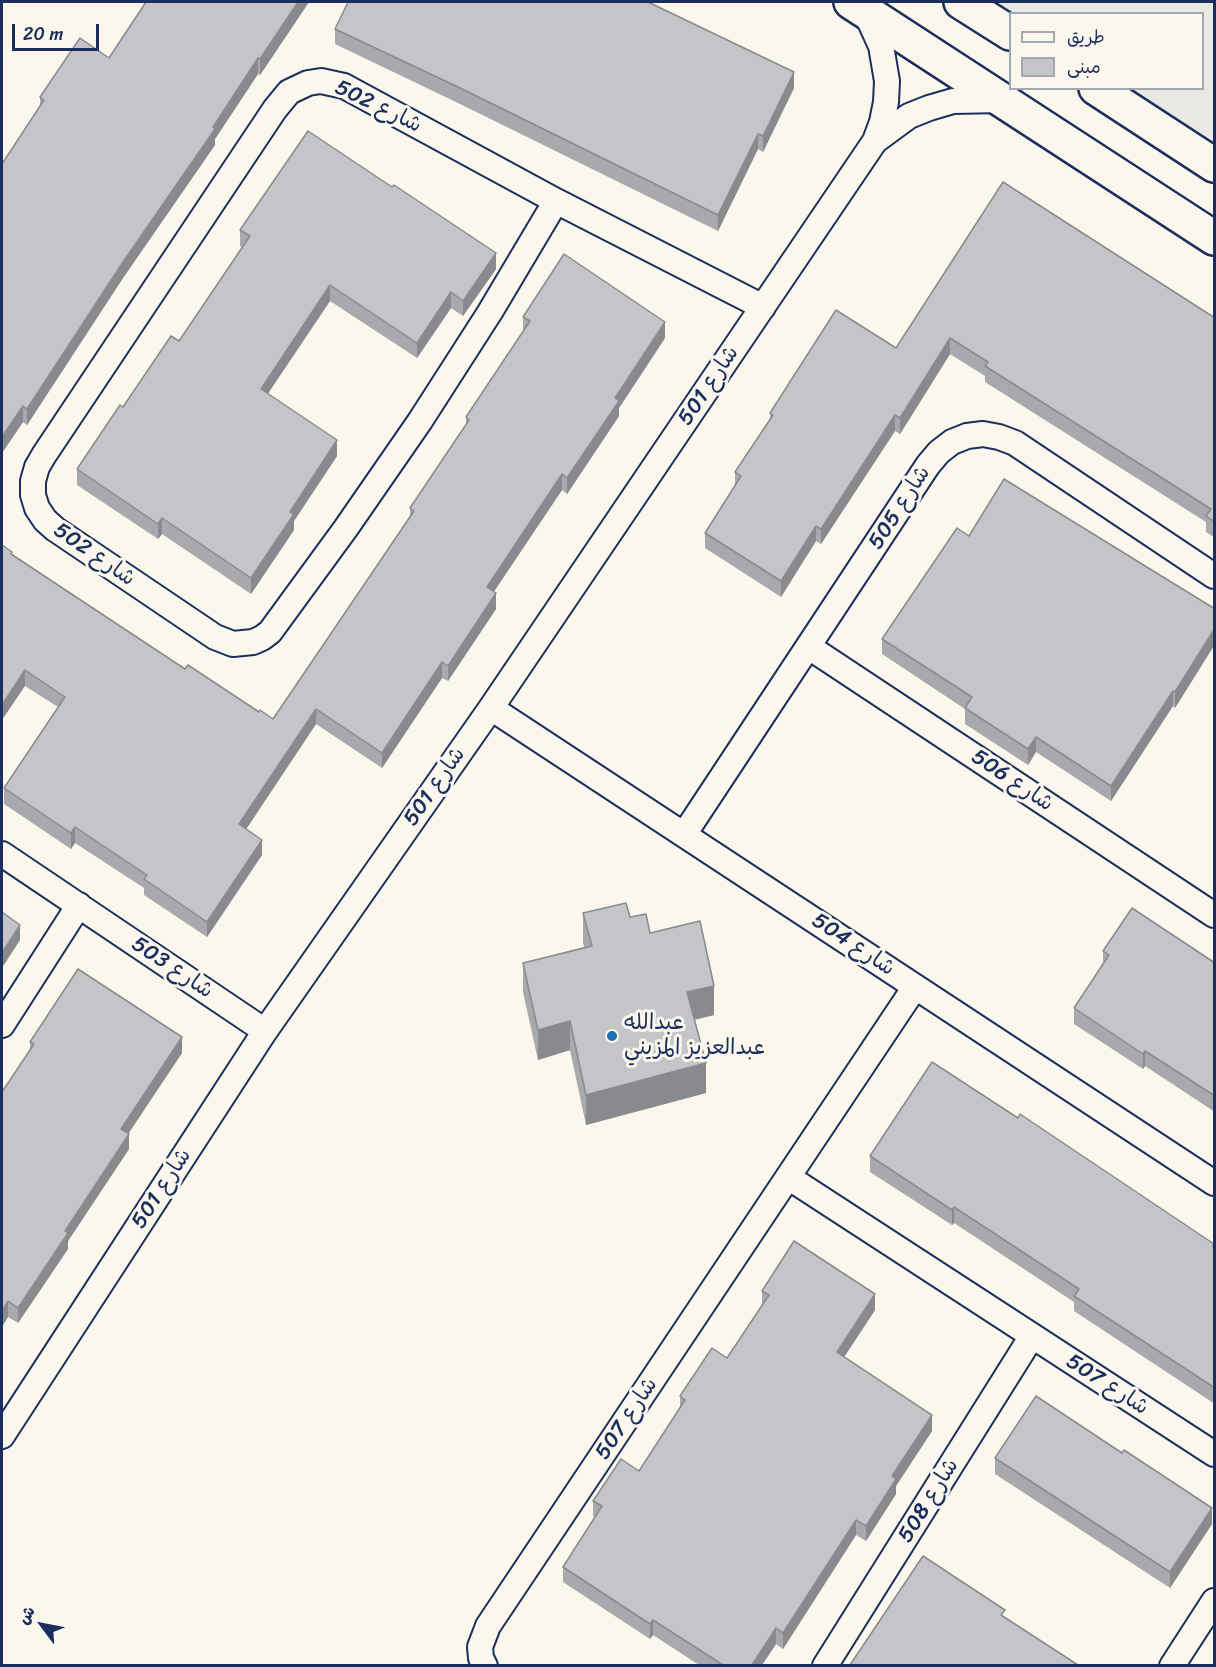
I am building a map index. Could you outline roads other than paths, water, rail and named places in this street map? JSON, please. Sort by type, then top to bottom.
[{"type":"street","points":[[961,2],[1009,32]]},
{"type":"street","points":[[858,6],[1215,238]]},
{"type":"street","name":"شارع 501","points":[[2,1436],[265,1031],[490,708],[875,141],[886,102],[887,81],[881,46],[858,6]]},
{"type":"street","name":"شارع 502","points":[[556,201],[490,312],[420,421],[346,528],[270,632],[262,638],[253,642],[234,644],[215,637],[55,529],[37,508],[33,495],[33,481],[44,455],[275,110],[289,92],[298,86],[321,81],[344,86],[556,201],[763,307]]},
{"type":"street","points":[[1099,90],[1215,165]]},
{"type":"street","name":"شارع 501","points":[[875,141],[909,116],[929,108],[953,101],[1004,100]]},
{"type":"street","name":"شارع 505","points":[[685,833],[928,465],[952,442],[967,436],[983,434],[999,436],[1015,443],[1215,576]]},
{"type":"street","name":"شارع 506","points":[[809,647],[1215,915]]},
{"type":"street","name":"شارع 504","points":[[490,708],[685,833],[1215,1183]]},
{"type":"street","name":"شارع 503","points":[[2,854],[265,1031]]},
{"type":"street","points":[[2,1025],[79,905]]},
{"type":"street","name":"شارع 507","points":[[485,1665],[481,1658],[480,1647],[488,1626],[915,987]]},
{"type":"street","name":"شارع 507","points":[[788,1177],[1215,1454]]},
{"type":"street","name":"شارع 508","points":[[825,1665],[1032,1336]]},
{"type":"street","points":[[1172,1665],[1215,1600]]},
{"type":"place","name":"عبدالله عبدالعزيز المزيني","points":[[612,1036]]}]
